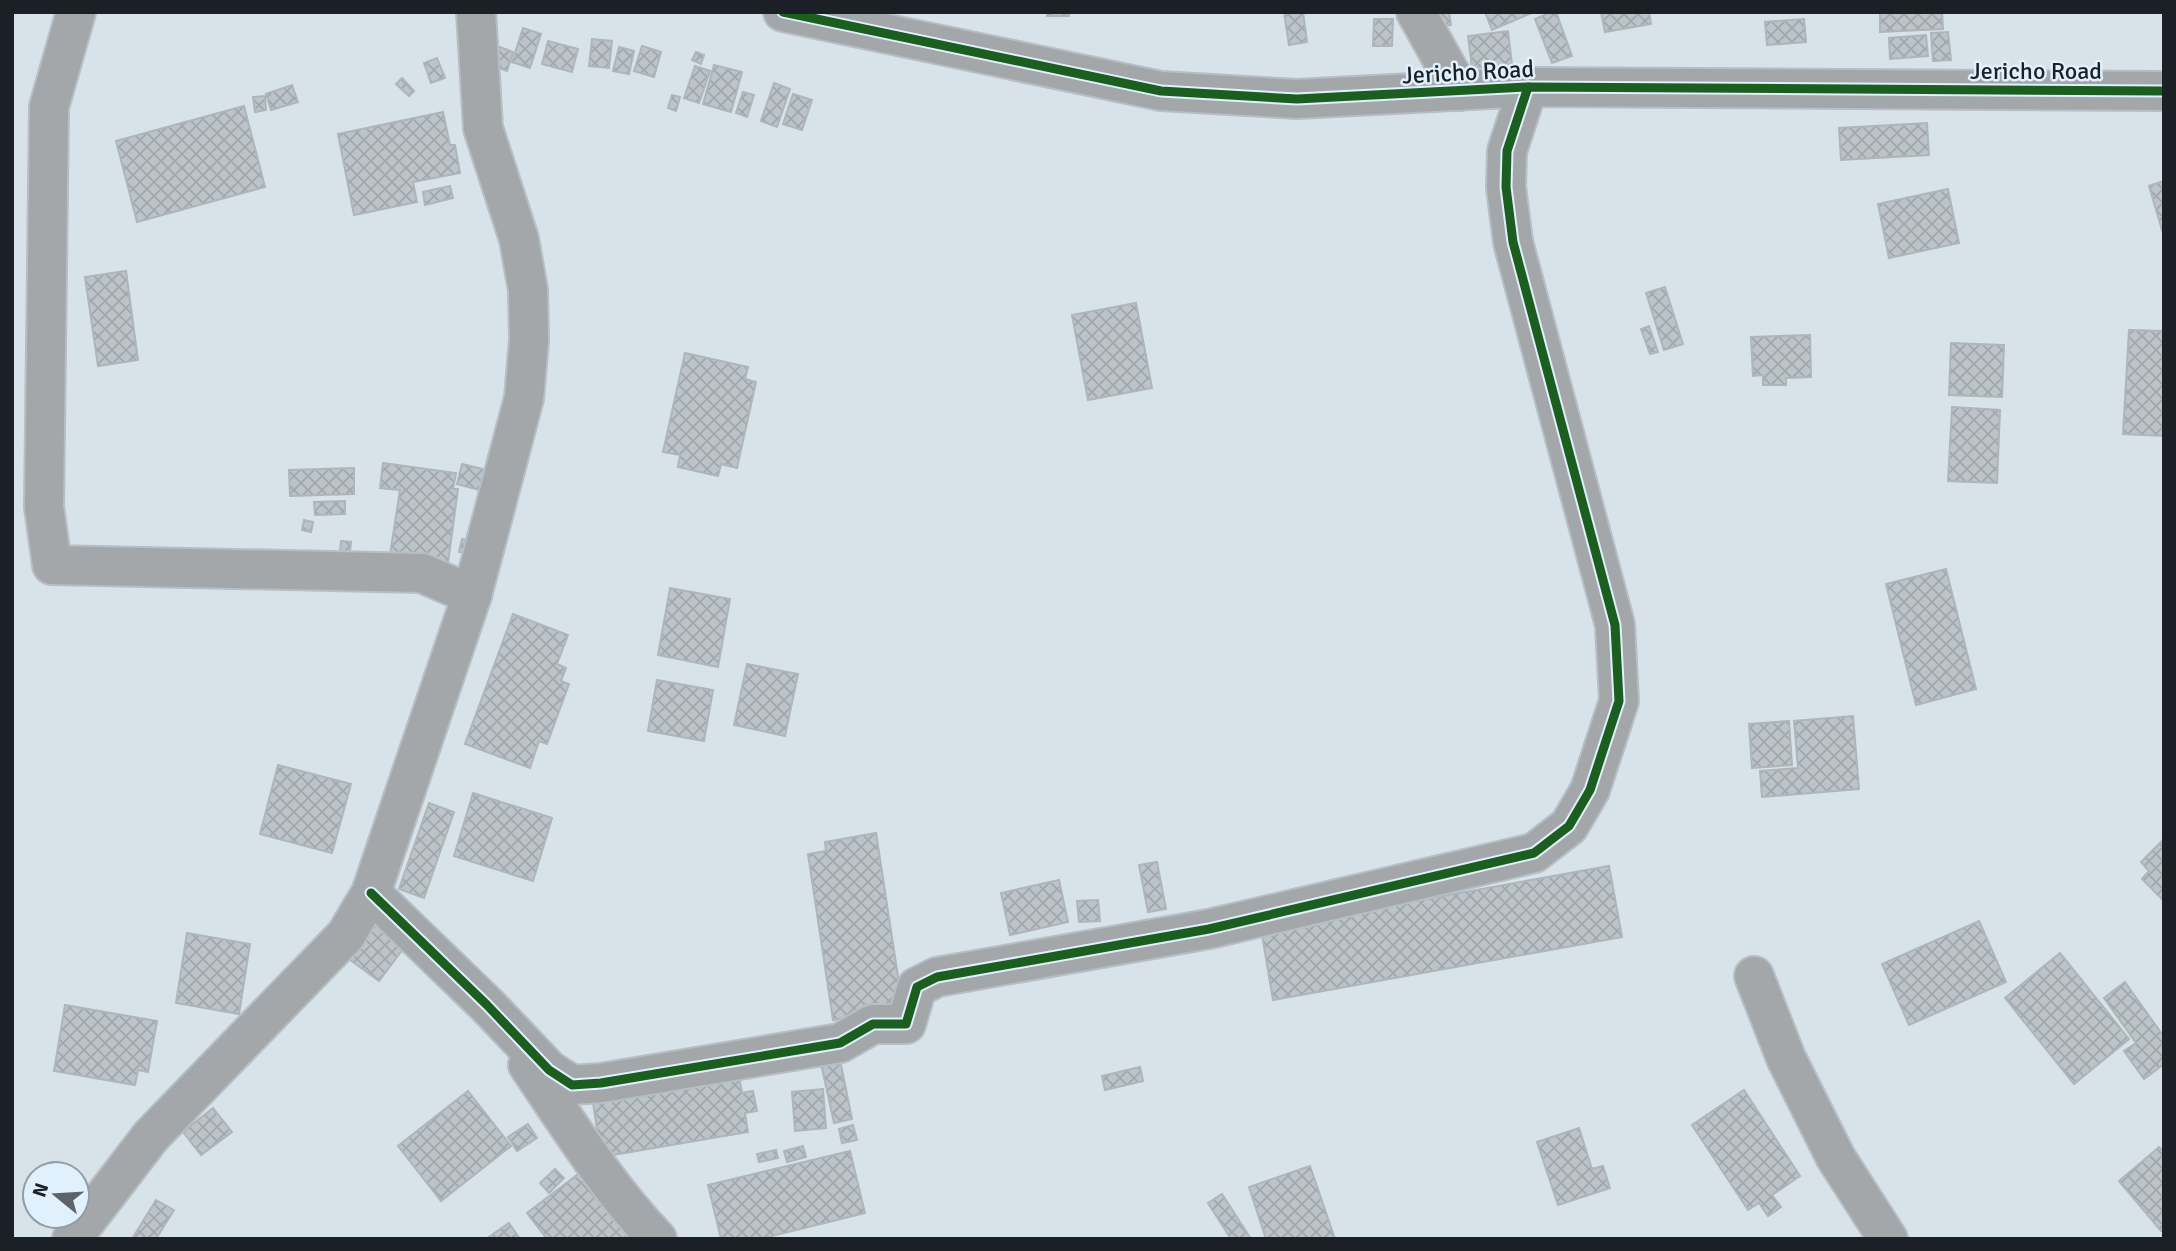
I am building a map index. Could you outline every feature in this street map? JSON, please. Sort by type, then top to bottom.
[{"type":"street","points":[[76,12],[48,107],[44,507],[52,565],[422,573],[472,595]]},
{"type":"street","points":[[72,1239],[151,1136],[346,935],[371,892],[472,595],[524,398],[529,340],[528,290],[519,239],[483,128],[476,12]]},
{"type":"street","name":"Jericho Road","points":[[783,12],[1161,91],[1297,99],[1528,87],[2164,91]]},
{"type":"street","points":[[1416,12],[1460,91]]},
{"type":"street","points":[[371,892],[487,1005],[549,1070],[572,1084],[601,1083],[840,1044],[873,1024],[906,1024],[917,987],[937,977],[1209,929],[1534,853],[1569,826],[1590,790],[1619,701],[1615,625],[1513,242],[1506,187],[1507,151],[1528,87]]},
{"type":"street","points":[[1754,976],[1786,1058],[1836,1158],[1888,1239]]},
{"type":"street","points":[[487,1005],[597,1165],[657,1239]]},
{"type":"building","points":[[1047,12],[1069,12],[1069,16],[1047,16]]},
{"type":"building","points":[[1284,12],[1303,12],[1307,42],[1289,45]]},
{"type":"building","points":[[1434,12],[1449,12],[1451,25],[1436,27]]},
{"type":"building","points":[[1485,12],[1534,12],[1492,30]]},
{"type":"building","points":[[1556,12],[1572,56],[1552,63],[1535,19]]},
{"type":"building","points":[[1601,12],[1649,12],[1651,24],[1605,32]]},
{"type":"building","points":[[1880,12],[1942,12],[1943,29],[1880,32]]},
{"type":"building","points":[[1374,19],[1393,19],[1392,46],[1373,46]]},
{"type":"building","points":[[1804,19],[1806,42],[1767,45],[1765,22]]},
{"type":"building","points":[[523,28],[541,34],[530,68],[512,62]]},
{"type":"building","points":[[1508,31],[1512,64],[1472,68],[1468,36]]},
{"type":"building","points":[[1948,32],[1951,60],[1933,61],[1931,33]]},
{"type":"building","points":[[1926,35],[1928,56],[1890,59],[1889,38]]},
{"type":"building","points":[[592,39],[612,41],[609,68],[589,66]]},
{"type":"building","points":[[548,41],[578,49],[572,72],[542,64]]},
{"type":"building","points":[[497,46],[513,52],[507,71],[490,65]]},
{"type":"building","points":[[642,46],[661,52],[654,77],[634,71]]},
{"type":"building","points":[[619,47],[634,51],[629,74],[613,71]]},
{"type":"building","points":[[696,52],[704,55],[701,64],[692,60]]},
{"type":"building","points":[[437,58],[445,78],[431,83],[424,63]]},
{"type":"building","points":[[714,65],[742,72],[731,112],[703,104]]},
{"type":"building","points":[[695,66],[710,71],[699,103],[684,98]]},
{"type":"building","points":[[402,78],[414,91],[409,96],[396,84]]},
{"type":"building","points":[[774,83],[790,89],[777,127],[761,121]]},
{"type":"building","points":[[292,85],[298,102],[271,110],[266,94]]},
{"type":"building","points":[[743,92],[754,95],[747,117],[736,113]]},
{"type":"building","points":[[793,94],[812,100],[802,130],[783,124]]},
{"type":"building","points":[[672,95],[680,97],[676,111],[668,108]]},
{"type":"building","points":[[265,96],[266,110],[255,112],[253,97]]},
{"type":"building","points":[[244,106],[265,187],[137,222],[116,141]]},
{"type":"building","points":[[443,112],[450,145],[455,145],[460,173],[413,182],[417,202],[354,215],[338,134]]},
{"type":"building","points":[[1927,123],[1929,155],[1841,160],[1839,128]]},
{"type":"building","points":[[2164,181],[2164,237],[2149,186]]},
{"type":"building","points":[[450,186],[453,198],[425,205],[423,192]]},
{"type":"building","points":[[1948,189],[1959,243],[1889,258],[1878,204]]},
{"type":"building","points":[[126,271],[138,360],[98,366],[85,277]]},
{"type":"building","points":[[1665,287],[1683,344],[1664,350],[1646,293]]},
{"type":"building","points":[[1136,303],[1152,388],[1088,400],[1072,315]]},
{"type":"building","points":[[1649,326],[1658,352],[1650,354],[1641,329]]},
{"type":"building","points":[[2129,330],[2164,331],[2164,436],[2123,434]]},
{"type":"building","points":[[1810,335],[1811,377],[1786,378],[1786,385],[1763,385],[1763,375],[1753,376],[1751,337]]},
{"type":"building","points":[[1951,343],[2004,345],[2002,397],[1949,395]]},
{"type":"building","points":[[685,353],[748,367],[745,379],[756,382],[737,468],[721,464],[718,476],[678,467],[680,455],[663,452]]},
{"type":"building","points":[[1952,407],[2000,410],[1997,483],[1948,481]]},
{"type":"building","points":[[383,463],[456,473],[453,489],[458,489],[448,563],[390,555],[400,490],[380,488]]},
{"type":"building","points":[[462,464],[487,470],[483,491],[457,484]]},
{"type":"building","points":[[354,468],[354,494],[290,496],[289,470]]},
{"type":"building","points":[[345,501],[345,514],[315,515],[314,502]]},
{"type":"building","points":[[304,520],[313,522],[311,532],[302,530]]},
{"type":"building","points":[[462,539],[469,541],[466,553],[459,552]]},
{"type":"building","points":[[341,541],[351,542],[350,552],[340,551]]},
{"type":"building","points":[[1946,569],[1976,689],[1916,705],[1886,584]]},
{"type":"building","points":[[670,588],[730,599],[718,667],[658,655]]},
{"type":"building","points":[[513,614],[568,635],[557,664],[566,668],[561,681],[569,684],[547,744],[539,741],[530,768],[465,744]]},
{"type":"building","points":[[747,664],[798,674],[785,736],[734,725]]},
{"type":"building","points":[[657,680],[713,690],[704,741],[648,731]]},
{"type":"building","points":[[1853,716],[1859,789],[1762,797],[1760,771],[1798,768],[1794,721]]},
{"type":"building","points":[[1789,721],[1792,765],[1752,768],[1749,724]]},
{"type":"building","points":[[278,765],[351,784],[332,853],[260,834]]},
{"type":"building","points":[[473,793],[552,818],[533,881],[454,856]]},
{"type":"building","points":[[429,803],[454,812],[424,898],[399,889]]},
{"type":"building","points":[[876,833],[903,1009],[833,1020],[808,854],[826,851],[825,842]]},
{"type":"building","points":[[2164,839],[2164,901],[2142,879],[2149,871],[2141,862]]},
{"type":"building","points":[[1157,862],[1166,909],[1148,912],[1139,865]]},
{"type":"building","points":[[1609,866],[1622,937],[1273,1000],[1261,929]]},
{"type":"building","points":[[1059,880],[1068,922],[1010,935],[1001,893]]},
{"type":"building","points":[[1098,900],[1100,921],[1079,922],[1077,901]]},
{"type":"building","points":[[1979,921],[2006,982],[1909,1025],[1882,964]]},
{"type":"building","points":[[377,923],[406,945],[379,981],[349,959]]},
{"type":"building","points":[[187,933],[250,944],[239,1014],[176,1003]]},
{"type":"building","points":[[2060,953],[2129,1039],[2074,1084],[2005,998]]},
{"type":"building","points":[[2125,982],[2164,1037],[2164,1064],[2144,1079],[2124,1051],[2136,1043],[2104,998]]},
{"type":"building","points":[[65,1005],[157,1021],[148,1072],[138,1070],[135,1085],[54,1071]]},
{"type":"building","points":[[839,1055],[852,1119],[834,1123],[820,1059]]},
{"type":"building","points":[[737,1064],[742,1093],[753,1091],[757,1111],[745,1113],[748,1132],[601,1157],[591,1089]]},
{"type":"building","points":[[1140,1067],[1143,1081],[1105,1090],[1102,1076]]},
{"type":"building","points":[[823,1089],[826,1128],[795,1131],[792,1092]]},
{"type":"building","points":[[1744,1090],[1800,1176],[1772,1195],[1781,1207],[1768,1216],[1759,1203],[1748,1210],[1692,1125]]},
{"type":"building","points":[[468,1091],[511,1146],[441,1201],[398,1146]]},
{"type":"building","points":[[213,1108],[232,1132],[201,1155],[183,1132]]},
{"type":"building","points":[[528,1124],[537,1138],[517,1151],[508,1137]]},
{"type":"building","points":[[853,1125],[857,1140],[842,1143],[839,1129]]},
{"type":"building","points":[[1579,1128],[1592,1169],[1603,1166],[1610,1188],[1558,1205],[1537,1142]]},
{"type":"building","points":[[803,1146],[806,1157],[787,1162],[784,1151]]},
{"type":"building","points":[[2159,1147],[2164,1152],[2164,1229],[2161,1231],[2119,1181]]},
{"type":"building","points":[[776,1150],[778,1158],[759,1162],[757,1154]]},
{"type":"building","points":[[850,1151],[865,1213],[760,1239],[721,1239],[708,1185]]},
{"type":"building","points":[[1310,1166],[1335,1239],[1266,1239],[1249,1187]]},
{"type":"building","points":[[555,1169],[564,1178],[549,1193],[540,1183]]},
{"type":"building","points":[[581,1172],[631,1239],[547,1239],[527,1213]]},
{"type":"building","points":[[1222,1194],[1251,1239],[1231,1239],[1208,1203]]},
{"type":"building","points":[[156,1200],[174,1210],[156,1239],[132,1239]]},
{"type":"building","points":[[509,1223],[520,1239],[486,1239]]},
{"type":"cycle path","points":[[783,12],[1161,91],[1297,99],[1528,87],[2164,91]]},
{"type":"cycle path","points":[[371,893],[487,1005],[549,1070],[572,1085],[601,1083],[840,1043],[873,1024],[906,1024],[917,987],[937,977],[1209,929],[1534,853],[1569,826],[1590,790],[1619,701],[1615,625],[1513,242],[1506,187],[1507,151],[1528,87]]}]
